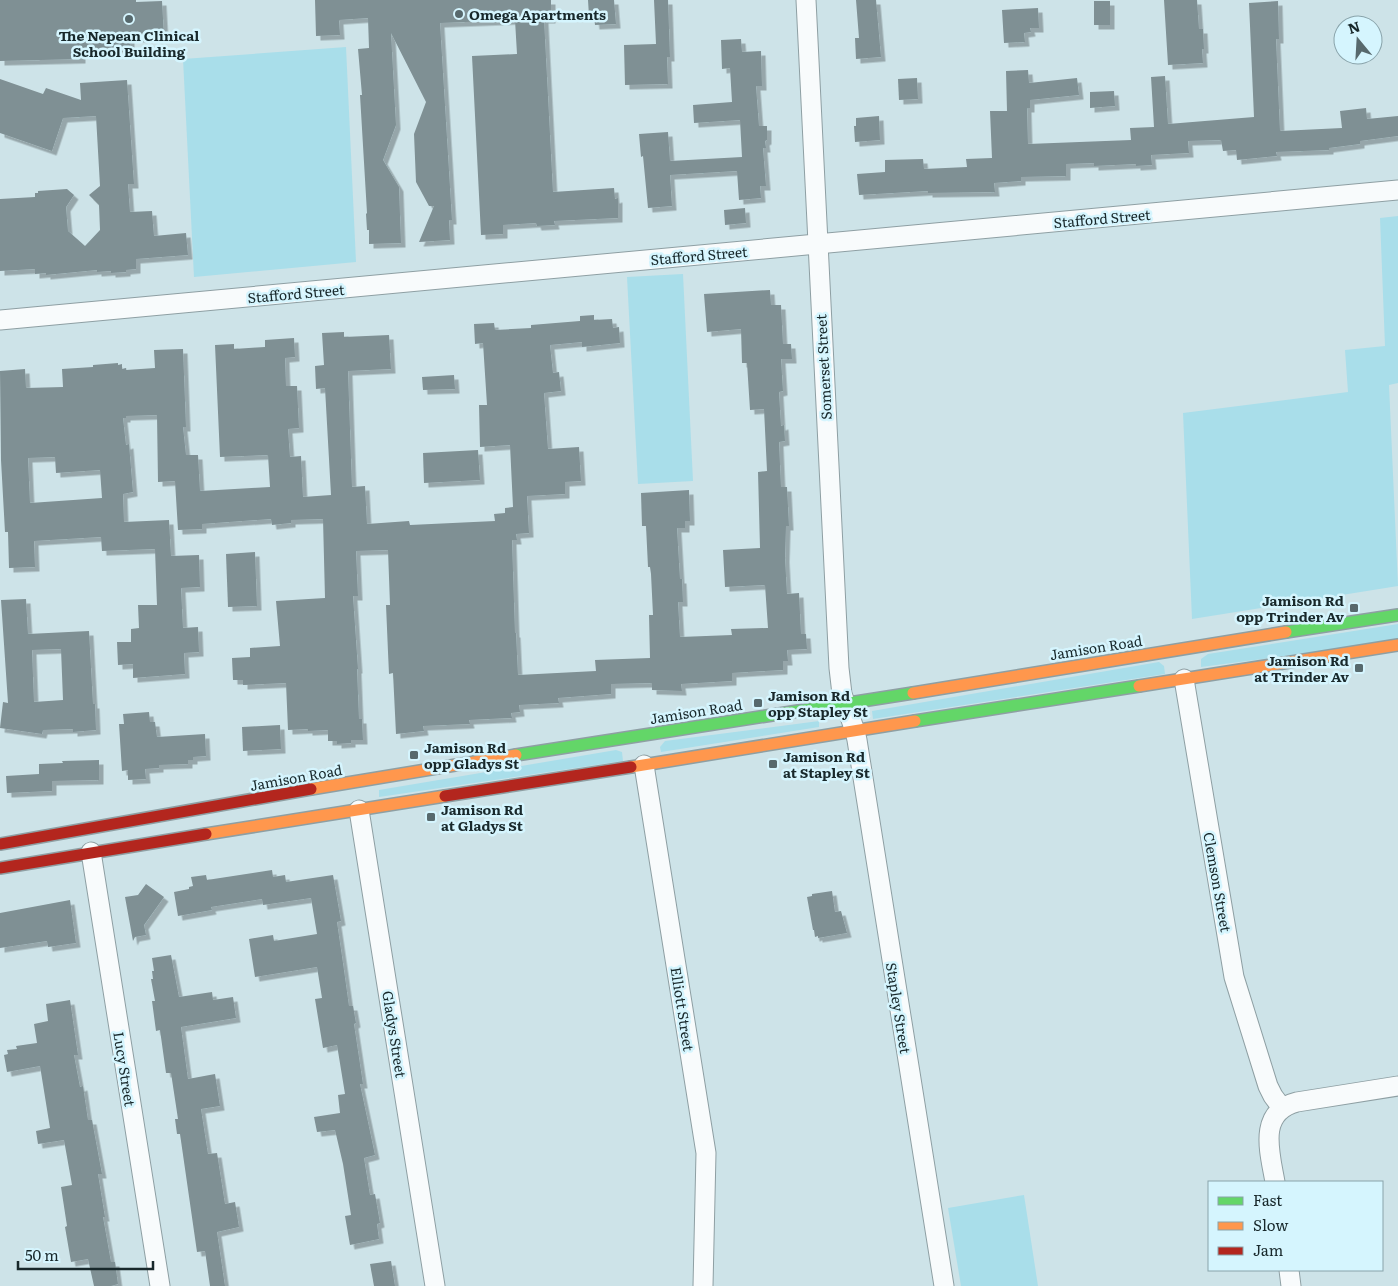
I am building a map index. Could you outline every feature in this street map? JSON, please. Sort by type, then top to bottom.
[{"type":"main road","name":"Jamison Road","points":[[0,868],[89,840],[357,796],[640,734],[845,704],[1178,648],[1398,615]]},
{"type":"main road","name":"Jamison Road","points":[[0,844],[89,840],[357,796],[643,757],[855,731],[1182,671],[1398,645]]},
{"type":"main road","name":"Clemson Street","points":[[1178,648],[1182,671]]},
{"type":"main road","name":"Elliott Street","points":[[640,734],[643,757]]},
{"type":"street","name":"Somerset Street","points":[[806,0],[837,648],[842,694],[855,731]]},
{"type":"street","name":"Stafford Street","points":[[0,320],[1398,190]]},
{"type":"street","name":"Clemson Street","points":[[1182,671],[1236,985],[1268,1086],[1282,1108]]},
{"type":"street","name":"Stapley Street","points":[[855,731],[944,1286]]},
{"type":"street","name":"Elliott Street","points":[[643,757],[706,1152],[703,1286]]},
{"type":"street","name":"Gladys Street","points":[[357,796],[435,1286]]},
{"type":"street","name":"Lucy Street","points":[[89,840],[160,1286]]},
{"type":"street","points":[[1275,1181],[1269,1135],[1273,1120],[1282,1108],[1297,1102],[1398,1086]]},
{"type":"street","points":[[1289,1271],[1291,1286]]},
{"type":"shaded area","points":[[346,47],[356,262],[194,277],[183,59]]},
{"type":"shaded area","points":[[1398,216],[1398,383],[1389,385],[1398,586],[1192,619],[1183,413],[1348,392],[1345,350],[1385,346],[1380,218]]},
{"type":"shaded area","points":[[683,274],[693,481],[638,484],[627,277]]},
{"type":"shaded area","points":[[1398,624],[1398,641],[1201,667],[1201,659],[1208,654]]},
{"type":"shaded area","points":[[1159,662],[1164,666],[1165,674],[873,719],[872,711]]},
{"type":"shaded area","points":[[819,721],[819,727],[661,752],[660,747],[665,741]]},
{"type":"shaded area","points":[[616,750],[622,752],[623,761],[379,797],[379,790]]},
{"type":"shaded area","points":[[1024,1195],[1038,1286],[961,1286],[948,1208]]},
{"type":"building","points":[[0,0],[162,1],[164,37],[130,38],[130,47],[81,50],[81,59],[0,61]]},
{"type":"building","points":[[315,0],[551,0],[551,19],[544,19],[553,192],[614,188],[615,199],[618,198],[618,218],[554,221],[555,225],[537,226],[536,223],[503,225],[503,234],[481,235],[472,56],[517,54],[515,20],[440,23],[452,220],[449,220],[450,240],[419,242],[434,206],[429,206],[416,182],[414,134],[426,102],[391,33],[396,125],[383,160],[399,187],[401,243],[369,244],[358,49],[369,48],[368,18],[339,20],[340,35],[316,36]]},
{"type":"building","points":[[588,0],[614,0],[616,24],[595,25],[594,16],[589,16]]},
{"type":"building","points":[[654,0],[668,0],[670,57],[667,57],[668,84],[625,85],[624,45],[656,44]]},
{"type":"building","points":[[856,0],[876,0],[881,57],[856,59],[855,38],[859,38]]},
{"type":"building","points":[[1164,0],[1197,0],[1199,29],[1203,29],[1203,63],[1168,65]]},
{"type":"building","points":[[1094,1],[1110,1],[1110,25],[1094,25]]},
{"type":"building","points":[[1278,1],[1279,39],[1276,39],[1280,131],[1342,128],[1340,111],[1366,108],[1367,119],[1398,116],[1398,136],[1360,141],[1360,144],[1329,148],[1329,150],[1276,152],[1277,156],[1237,160],[1236,150],[1223,151],[1221,140],[1188,141],[1189,153],[1151,155],[1152,165],[1094,166],[1094,163],[1066,164],[1066,176],[1021,177],[1021,181],[994,183],[995,192],[928,193],[928,191],[859,195],[857,174],[885,172],[885,160],[923,159],[924,169],[967,167],[966,159],[992,158],[990,111],[1007,111],[1006,71],[1028,70],[1029,83],[1077,78],[1079,95],[1030,100],[1030,108],[1027,108],[1028,144],[1131,140],[1130,128],[1154,127],[1151,77],[1165,76],[1168,124],[1254,117],[1249,3]]},
{"type":"building","points":[[1038,8],[1039,28],[1030,28],[1031,32],[1024,33],[1025,42],[1004,43],[1002,10]]},
{"type":"building","points":[[741,39],[742,52],[761,51],[762,86],[756,86],[759,126],[767,126],[767,140],[765,141],[766,148],[763,148],[766,186],[760,186],[761,198],[739,200],[737,171],[670,175],[672,206],[648,208],[639,134],[668,132],[670,161],[742,157],[740,120],[694,123],[693,105],[732,102],[730,68],[722,69],[721,40]]},
{"type":"building","points":[[917,78],[918,99],[899,100],[898,79]]},
{"type":"building","points":[[0,79],[43,94],[46,88],[81,100],[80,83],[127,80],[134,184],[128,184],[130,212],[152,211],[154,236],[186,233],[188,255],[136,259],[136,269],[126,270],[126,272],[111,273],[111,271],[97,272],[97,270],[46,275],[46,273],[35,274],[35,269],[0,271],[0,199],[35,197],[35,193],[38,193],[38,191],[67,189],[74,195],[66,207],[68,231],[85,246],[100,230],[99,205],[89,195],[100,186],[96,116],[63,118],[52,151],[0,133]]},
{"type":"building","points":[[1114,91],[1115,106],[1090,108],[1090,92]]},
{"type":"building","points":[[879,116],[880,140],[855,142],[854,126],[856,126],[856,118]]},
{"type":"building","points":[[745,208],[746,223],[725,225],[724,210]]},
{"type":"building","points":[[770,290],[771,305],[781,305],[783,344],[791,344],[792,359],[781,359],[783,391],[779,392],[781,426],[784,425],[785,441],[779,442],[781,487],[787,487],[789,526],[786,526],[785,558],[787,594],[799,593],[801,634],[806,634],[807,649],[787,650],[788,661],[783,661],[783,670],[732,673],[732,681],[681,684],[682,691],[652,690],[652,683],[611,684],[611,694],[558,698],[559,703],[519,705],[520,712],[511,713],[512,718],[469,720],[470,724],[423,726],[424,731],[396,734],[393,673],[389,674],[388,652],[386,605],[390,605],[388,550],[356,551],[358,596],[353,596],[359,719],[362,719],[363,740],[351,740],[351,743],[337,744],[337,741],[328,741],[328,730],[288,730],[286,683],[243,685],[243,680],[233,680],[232,658],[250,657],[250,648],[280,646],[276,601],[325,598],[323,519],[291,520],[291,523],[272,525],[271,519],[202,524],[202,529],[178,530],[175,481],[158,482],[157,415],[126,416],[126,418],[123,418],[126,445],[129,444],[133,492],[123,494],[124,522],[169,520],[171,556],[199,555],[200,587],[181,588],[183,628],[198,627],[199,652],[184,653],[185,674],[133,678],[133,664],[118,665],[117,642],[131,642],[131,629],[139,628],[138,605],[157,605],[155,549],[102,551],[101,537],[34,541],[35,567],[9,568],[8,532],[5,532],[1,460],[0,371],[25,369],[26,388],[63,387],[62,369],[118,363],[118,365],[122,364],[122,369],[126,368],[126,370],[155,368],[154,350],[183,349],[186,427],[183,427],[186,455],[198,455],[200,491],[270,487],[268,455],[220,457],[215,345],[234,344],[234,349],[265,347],[265,340],[294,338],[295,357],[285,358],[286,386],[297,386],[299,428],[288,429],[290,457],[301,456],[303,497],[331,495],[325,388],[316,389],[315,366],[324,365],[322,333],[344,332],[344,337],[389,335],[391,369],[348,371],[352,487],[365,486],[367,524],[409,521],[410,525],[495,521],[494,514],[505,513],[505,508],[513,507],[510,445],[480,447],[479,405],[487,405],[483,343],[475,344],[474,324],[494,323],[495,330],[531,328],[531,325],[580,321],[580,316],[594,315],[594,320],[612,319],[613,328],[619,327],[620,343],[582,347],[582,342],[550,345],[553,373],[559,372],[561,391],[544,393],[548,449],[579,447],[581,481],[565,482],[565,494],[527,496],[529,533],[516,534],[517,540],[512,540],[518,675],[596,671],[595,660],[650,658],[649,615],[653,615],[651,574],[650,567],[648,567],[646,526],[642,526],[641,493],[689,490],[690,521],[685,521],[685,528],[677,528],[683,602],[678,602],[680,637],[732,635],[731,629],[768,628],[765,585],[725,587],[723,550],[760,548],[758,472],[767,471],[764,409],[750,410],[747,363],[742,363],[741,329],[707,332],[704,294]],"holes":[[[55,457],[56,473],[100,470],[102,498],[30,503],[28,458]]]},
{"type":"building","points":[[454,375],[455,389],[423,390],[422,377]]},
{"type":"building","points":[[478,450],[480,480],[424,483],[423,453]]},
{"type":"building","points":[[255,552],[257,606],[228,607],[226,554]]},
{"type":"building","points":[[26,599],[28,634],[89,631],[96,730],[73,732],[73,729],[43,730],[42,734],[0,728],[3,702],[8,703],[1,600]],"holes":[[[61,649],[63,700],[34,702],[32,650]]]},
{"type":"building","points":[[149,712],[150,722],[155,722],[157,737],[205,734],[206,756],[193,757],[193,760],[188,760],[188,764],[159,765],[159,768],[145,769],[146,779],[128,780],[128,770],[122,771],[119,724],[124,724],[123,714]]},
{"type":"building","points":[[280,725],[281,749],[243,751],[242,727]]},
{"type":"building","points":[[99,760],[99,780],[52,781],[52,791],[7,793],[6,776],[39,774],[39,764]]},
{"type":"building","points":[[272,870],[273,877],[285,875],[286,882],[333,875],[341,921],[337,922],[349,1006],[353,1006],[356,1023],[354,1024],[363,1084],[360,1084],[375,1155],[364,1158],[370,1195],[375,1194],[380,1223],[377,1224],[379,1239],[350,1245],[345,1216],[351,1215],[343,1164],[335,1130],[317,1132],[314,1117],[340,1113],[338,1095],[345,1094],[337,1045],[323,1048],[315,999],[322,998],[317,967],[255,977],[249,939],[273,935],[274,941],[317,934],[311,898],[263,905],[262,899],[211,907],[212,910],[178,916],[174,892],[189,889],[189,887],[193,886],[191,877],[206,875],[207,880]]},
{"type":"building","points":[[146,884],[164,897],[144,925],[146,935],[135,937],[133,941],[125,897],[138,895]]},
{"type":"building","points":[[832,891],[835,912],[841,911],[847,933],[815,937],[807,897],[812,896],[812,894]]},
{"type":"building","points":[[70,900],[76,943],[48,947],[47,941],[0,948],[0,913]]},
{"type":"building","points":[[171,955],[179,997],[212,992],[213,1000],[233,997],[236,1018],[181,1027],[188,1079],[215,1074],[220,1106],[201,1109],[208,1154],[217,1153],[225,1204],[235,1202],[239,1227],[217,1232],[225,1286],[210,1286],[205,1251],[197,1252],[180,1134],[177,1134],[175,1119],[178,1119],[171,1073],[166,1073],[160,1030],[156,1031],[152,1001],[155,1001],[151,979],[153,979],[152,971],[154,971],[152,958]]},
{"type":"building","points":[[70,1000],[78,1055],[74,1055],[80,1087],[83,1086],[88,1120],[92,1120],[102,1174],[98,1174],[105,1217],[103,1217],[111,1262],[115,1262],[118,1284],[111,1286],[94,1286],[88,1259],[71,1262],[61,1187],[72,1185],[64,1140],[38,1144],[36,1131],[50,1128],[40,1066],[7,1072],[4,1055],[8,1054],[7,1050],[17,1049],[16,1046],[37,1043],[34,1024],[48,1021],[46,1004]]},
{"type":"building","points":[[391,1261],[395,1286],[374,1286],[370,1264]]},
{"type":"traffic: fast","points":[[1286,632],[1398,615]]},
{"type":"traffic: fast","points":[[915,721],[1139,686]]},
{"type":"traffic: fast","points":[[516,755],[913,693]]},
{"type":"traffic: slow","points":[[913,693],[1286,632]]},
{"type":"traffic: slow","points":[[1139,686],[1398,645]]},
{"type":"traffic: slow","points":[[631,767],[915,721]]},
{"type":"traffic: slow","points":[[311,789],[516,755]]},
{"type":"traffic: slow","points":[[206,834],[445,796]]},
{"type":"traffic: jam","points":[[445,796],[631,767]]},
{"type":"traffic: jam","points":[[0,844],[311,789]]},
{"type":"traffic: jam","points":[[0,868],[206,834]]},
{"type":"place","name":"Omega Apartments","points":[[459,14]]},
{"type":"place","name":"The Nepean Clinical School Building","points":[[129,19]]},
{"type":"place","name":"Jamison Rd opp Trinder Av","points":[[1354,608]]},
{"type":"place","name":"Jamison Rd at Trinder Av","points":[[1359,668]]},
{"type":"place","name":"Jamison Rd opp Stapley St","points":[[758,703]]},
{"type":"place","name":"Jamison Rd opp Gladys St","points":[[414,755]]},
{"type":"place","name":"Jamison Rd at Stapley St","points":[[773,764]]},
{"type":"place","name":"Jamison Rd at Gladys St","points":[[431,817]]}]
